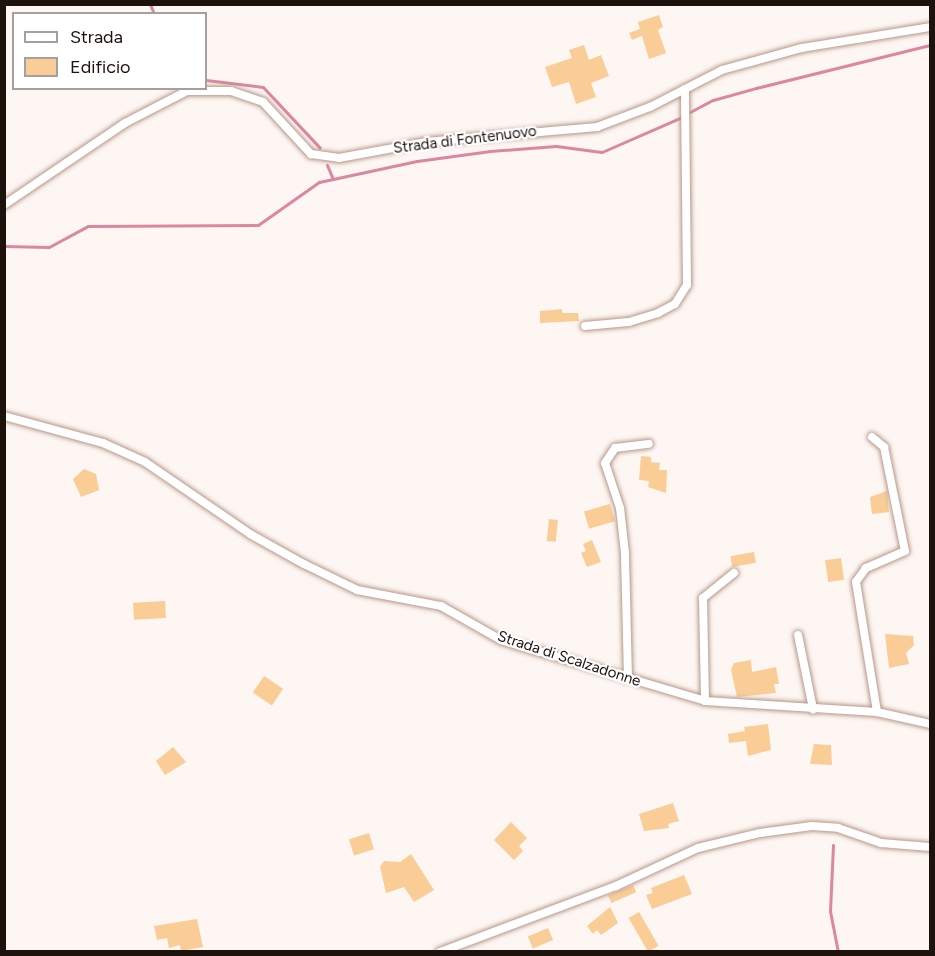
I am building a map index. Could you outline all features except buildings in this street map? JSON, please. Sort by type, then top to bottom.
[{"type":"street","name":"Strada di Fontenuovo","points":[[4,204],[125,123],[187,91],[231,91],[263,102],[310,154],[339,158],[426,142],[597,127],[685,89],[722,70],[802,48],[930,27]]},
{"type":"street","points":[[585,326],[629,322],[658,314],[675,304],[687,285],[685,89]]},
{"type":"street","name":"Strada di Scalzadonne","points":[[4,416],[103,443],[145,462],[250,534],[357,590],[441,606],[501,640],[705,701],[877,712],[930,724]]},
{"type":"street","points":[[872,437],[884,447],[889,487],[904,539],[905,551],[866,568],[856,582],[877,712]]},
{"type":"street","points":[[628,678],[626,553],[620,508],[605,463],[615,448],[649,444]]},
{"type":"street","points":[[705,701],[704,598],[734,573]]},
{"type":"street","points":[[798,635],[813,709]]},
{"type":"street","points":[[440,951],[616,886],[698,848],[760,833],[812,826],[838,828],[881,843],[930,847]]},
{"type":"waterway","points":[[150,4],[153,12]]},
{"type":"waterway","points":[[690,112],[713,100],[930,45]]},
{"type":"waterway","points":[[207,80],[263,87],[320,148]]},
{"type":"waterway","points":[[4,246],[49,247],[88,226],[258,225],[319,182],[417,161],[490,151],[556,146],[602,152],[682,117]]},
{"type":"waterway","points":[[327,165],[333,179]]},
{"type":"waterway","points":[[833,845],[830,911],[838,952]]}]
